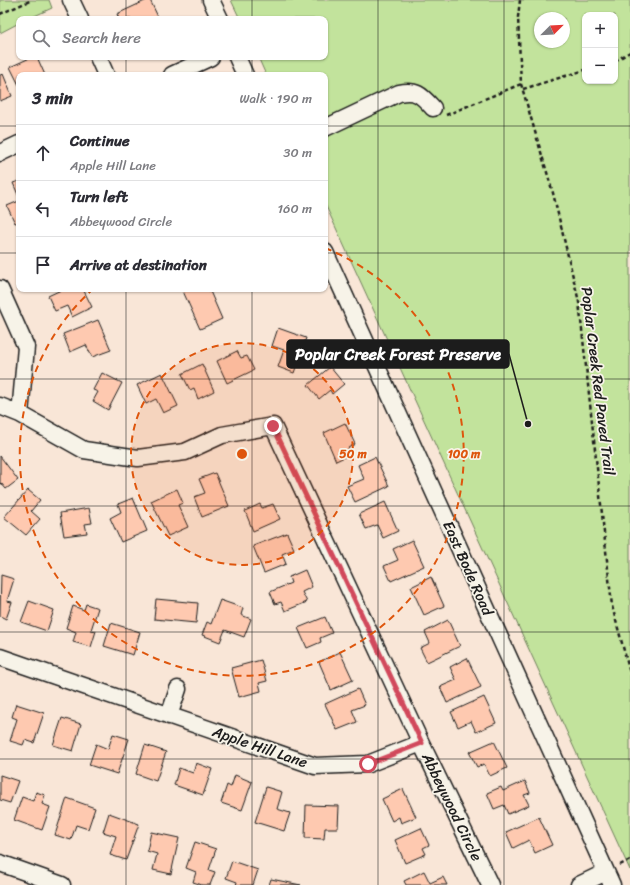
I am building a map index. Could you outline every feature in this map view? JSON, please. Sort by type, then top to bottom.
[{"type":"street","points":[[71,0],[79,16]]},
{"type":"street","points":[[211,0],[219,16]]},
{"type":"street","points":[[99,60],[105,72]]},
{"type":"street","points":[[178,72],[204,60]]},
{"type":"street","points":[[238,60],[244,72]]},
{"type":"street","points":[[328,127],[399,93],[408,91],[418,93],[439,112]]},
{"type":"street","points":[[0,153],[16,145]]},
{"type":"street","name":"East Bode Road","points":[[328,259],[609,878]]},
{"type":"street","points":[[0,289],[26,347],[20,414]]},
{"type":"street","name":"Abbeywood Circle","points":[[0,406],[20,414],[84,450],[138,458],[185,452],[222,435],[273,426],[490,885]]},
{"type":"street","name":"Apple Hill Lane","points":[[0,657],[315,766],[368,764],[422,743]]},
{"type":"street","points":[[169,716],[178,689]]},
{"type":"street","points":[[0,863],[58,884]]},
{"type":"street","points":[[579,885],[609,878]]},
{"type":"path","points":[[0,14],[32,0]]},
{"type":"path","name":"Poplar Creek Red Paved Trail","points":[[520,0],[518,17],[521,84],[553,193],[579,302],[612,606],[630,673]]},
{"type":"path","points":[[618,60],[630,52]]},
{"type":"path","points":[[523,89],[582,71]]},
{"type":"path","points":[[439,112],[521,84]]},
{"type":"green space","points":[[0,0],[49,0],[52,8],[35,16],[16,16],[16,25],[0,33]]},
{"type":"green space","points":[[231,0],[630,0],[630,870],[328,211],[328,72],[265,72],[259,60],[328,60],[328,16],[239,16]]},
{"type":"building","points":[[150,0],[158,16],[118,16],[117,14]]},
{"type":"building","points":[[25,60],[38,60],[44,72],[16,72],[16,79],[10,67]]},
{"type":"building","points":[[3,74],[12,96],[0,101],[0,75]]},
{"type":"building","points":[[16,182],[16,190],[13,183]]},
{"type":"building","points":[[16,202],[16,223],[15,223],[7,206]]},
{"type":"building","points":[[57,292],[84,292],[92,307],[72,317],[67,306],[55,311],[48,296]]},
{"type":"building","points":[[183,292],[210,292],[222,319],[200,329]]},
{"type":"building","points":[[98,320],[111,350],[92,357],[86,345],[70,352],[63,334]]},
{"type":"building","points":[[278,328],[306,338],[294,373],[278,367],[284,350],[272,346]]},
{"type":"building","points":[[237,351],[241,358],[247,356],[254,370],[227,383],[217,361]]},
{"type":"building","points":[[202,364],[214,391],[198,399],[194,388],[190,390],[182,374]]},
{"type":"building","points":[[330,367],[344,384],[332,394],[330,390],[319,399],[308,385]]},
{"type":"building","points":[[102,373],[122,383],[108,410],[93,401],[98,392],[93,390]]},
{"type":"building","points":[[162,373],[178,406],[163,413],[156,399],[146,404],[137,385]]},
{"type":"building","points":[[345,423],[355,444],[348,448],[351,454],[336,461],[324,433]]},
{"type":"building","points":[[0,456],[18,480],[6,489],[1,483],[0,484]]},
{"type":"building","points":[[375,457],[389,486],[355,502],[347,486],[364,479],[358,465]]},
{"type":"building","points":[[215,473],[229,506],[202,517],[194,497],[205,493],[199,479]]},
{"type":"building","points":[[177,489],[183,503],[178,505],[188,527],[168,536],[151,501]]},
{"type":"building","points":[[28,490],[40,500],[31,511],[40,519],[26,535],[4,517]]},
{"type":"building","points":[[133,498],[147,531],[121,542],[110,518],[121,512],[118,504]]},
{"type":"building","points":[[385,502],[398,531],[383,538],[377,525],[366,529],[359,514]]},
{"type":"building","points":[[260,504],[262,508],[273,504],[280,519],[253,531],[245,511]]},
{"type":"building","points":[[89,508],[92,523],[85,524],[87,533],[64,536],[60,513]]},
{"type":"building","points":[[287,533],[294,549],[282,554],[286,564],[264,573],[253,546]]},
{"type":"building","points":[[412,540],[424,566],[391,581],[384,566],[398,560],[393,549]]},
{"type":"building","points":[[305,570],[312,587],[302,592],[307,602],[285,611],[281,602],[275,604],[270,592],[291,583],[289,577]]},
{"type":"building","points":[[1,575],[14,579],[7,601],[12,602],[6,619],[0,616]]},
{"type":"building","points":[[431,577],[444,606],[424,615],[411,587]]},
{"type":"building","points":[[156,599],[198,603],[196,623],[154,619]]},
{"type":"building","points":[[220,600],[243,608],[241,615],[251,619],[244,637],[225,630],[220,642],[202,635],[207,622],[211,624]]},
{"type":"building","points":[[29,601],[54,610],[47,631],[21,622]]},
{"type":"building","points":[[86,604],[98,608],[91,630],[96,631],[91,647],[73,642],[76,632],[66,628],[73,606],[84,610]]},
{"type":"building","points":[[325,617],[332,633],[320,638],[321,642],[307,648],[298,628]]},
{"type":"building","points":[[448,620],[460,646],[427,662],[420,648],[430,643],[425,632]]},
{"type":"building","points":[[111,623],[140,632],[133,655],[104,646]]},
{"type":"building","points":[[340,652],[353,680],[331,690],[319,662]]},
{"type":"building","points":[[467,658],[481,687],[447,703],[440,687],[456,680],[450,667]]},
{"type":"building","points":[[261,660],[267,681],[259,683],[261,691],[239,697],[231,668]]},
{"type":"building","points":[[358,689],[365,705],[352,710],[357,722],[337,730],[325,704]]},
{"type":"building","points":[[484,697],[496,723],[476,732],[471,721],[458,727],[451,712]]},
{"type":"building","points":[[16,704],[44,713],[34,743],[25,740],[23,745],[10,741],[17,719],[12,717]]},
{"type":"building","points":[[62,718],[81,724],[73,751],[53,745]]},
{"type":"building","points":[[113,734],[129,739],[117,774],[89,765],[96,744],[108,749]]},
{"type":"building","points":[[494,741],[507,768],[490,776],[484,764],[477,767],[469,752]]},
{"type":"building","points":[[145,745],[166,752],[156,781],[136,774]]},
{"type":"building","points":[[196,763],[212,769],[203,795],[174,785],[179,768],[193,773]]},
{"type":"building","points":[[0,775],[18,781],[10,803],[0,800]]},
{"type":"building","points":[[235,775],[252,782],[242,810],[221,803],[227,785],[231,787]]},
{"type":"building","points":[[525,781],[530,793],[524,795],[529,805],[508,814],[504,805],[494,809],[487,793],[501,787],[503,791]]},
{"type":"building","points":[[266,787],[282,792],[277,809],[290,813],[284,831],[255,822]]},
{"type":"building","points":[[403,789],[416,817],[401,823],[399,817],[392,821],[382,799]]},
{"type":"building","points":[[36,792],[45,795],[42,804],[50,807],[42,830],[14,820],[22,797],[33,801]]},
{"type":"building","points":[[67,798],[95,808],[88,829],[76,825],[71,840],[55,835]]},
{"type":"building","points":[[306,805],[339,806],[338,828],[325,828],[324,839],[305,838]]},
{"type":"building","points":[[109,813],[139,824],[126,860],[110,855],[116,836],[103,832]]},
{"type":"building","points":[[539,817],[552,845],[535,853],[529,840],[513,848],[506,832]]},
{"type":"building","points":[[421,828],[429,845],[423,848],[426,854],[405,863],[395,840]]},
{"type":"building","points":[[151,832],[179,838],[171,874],[153,870],[157,854],[147,851]]},
{"type":"building","points":[[195,842],[216,849],[209,870],[215,872],[210,885],[202,885],[193,882],[196,872],[186,868]]},
{"type":"building","points":[[232,861],[258,870],[253,885],[236,885],[237,882],[226,878]]},
{"type":"building","points":[[424,871],[430,883],[443,877],[447,885],[406,885],[404,881]]},
{"type":"building","points":[[271,879],[301,885],[269,885]]},
{"type":"place","name":"Poplar Creek Forest Preserve","points":[[528,424]]},
{"type":"route","points":[[273,426],[422,743],[368,764]]}]
